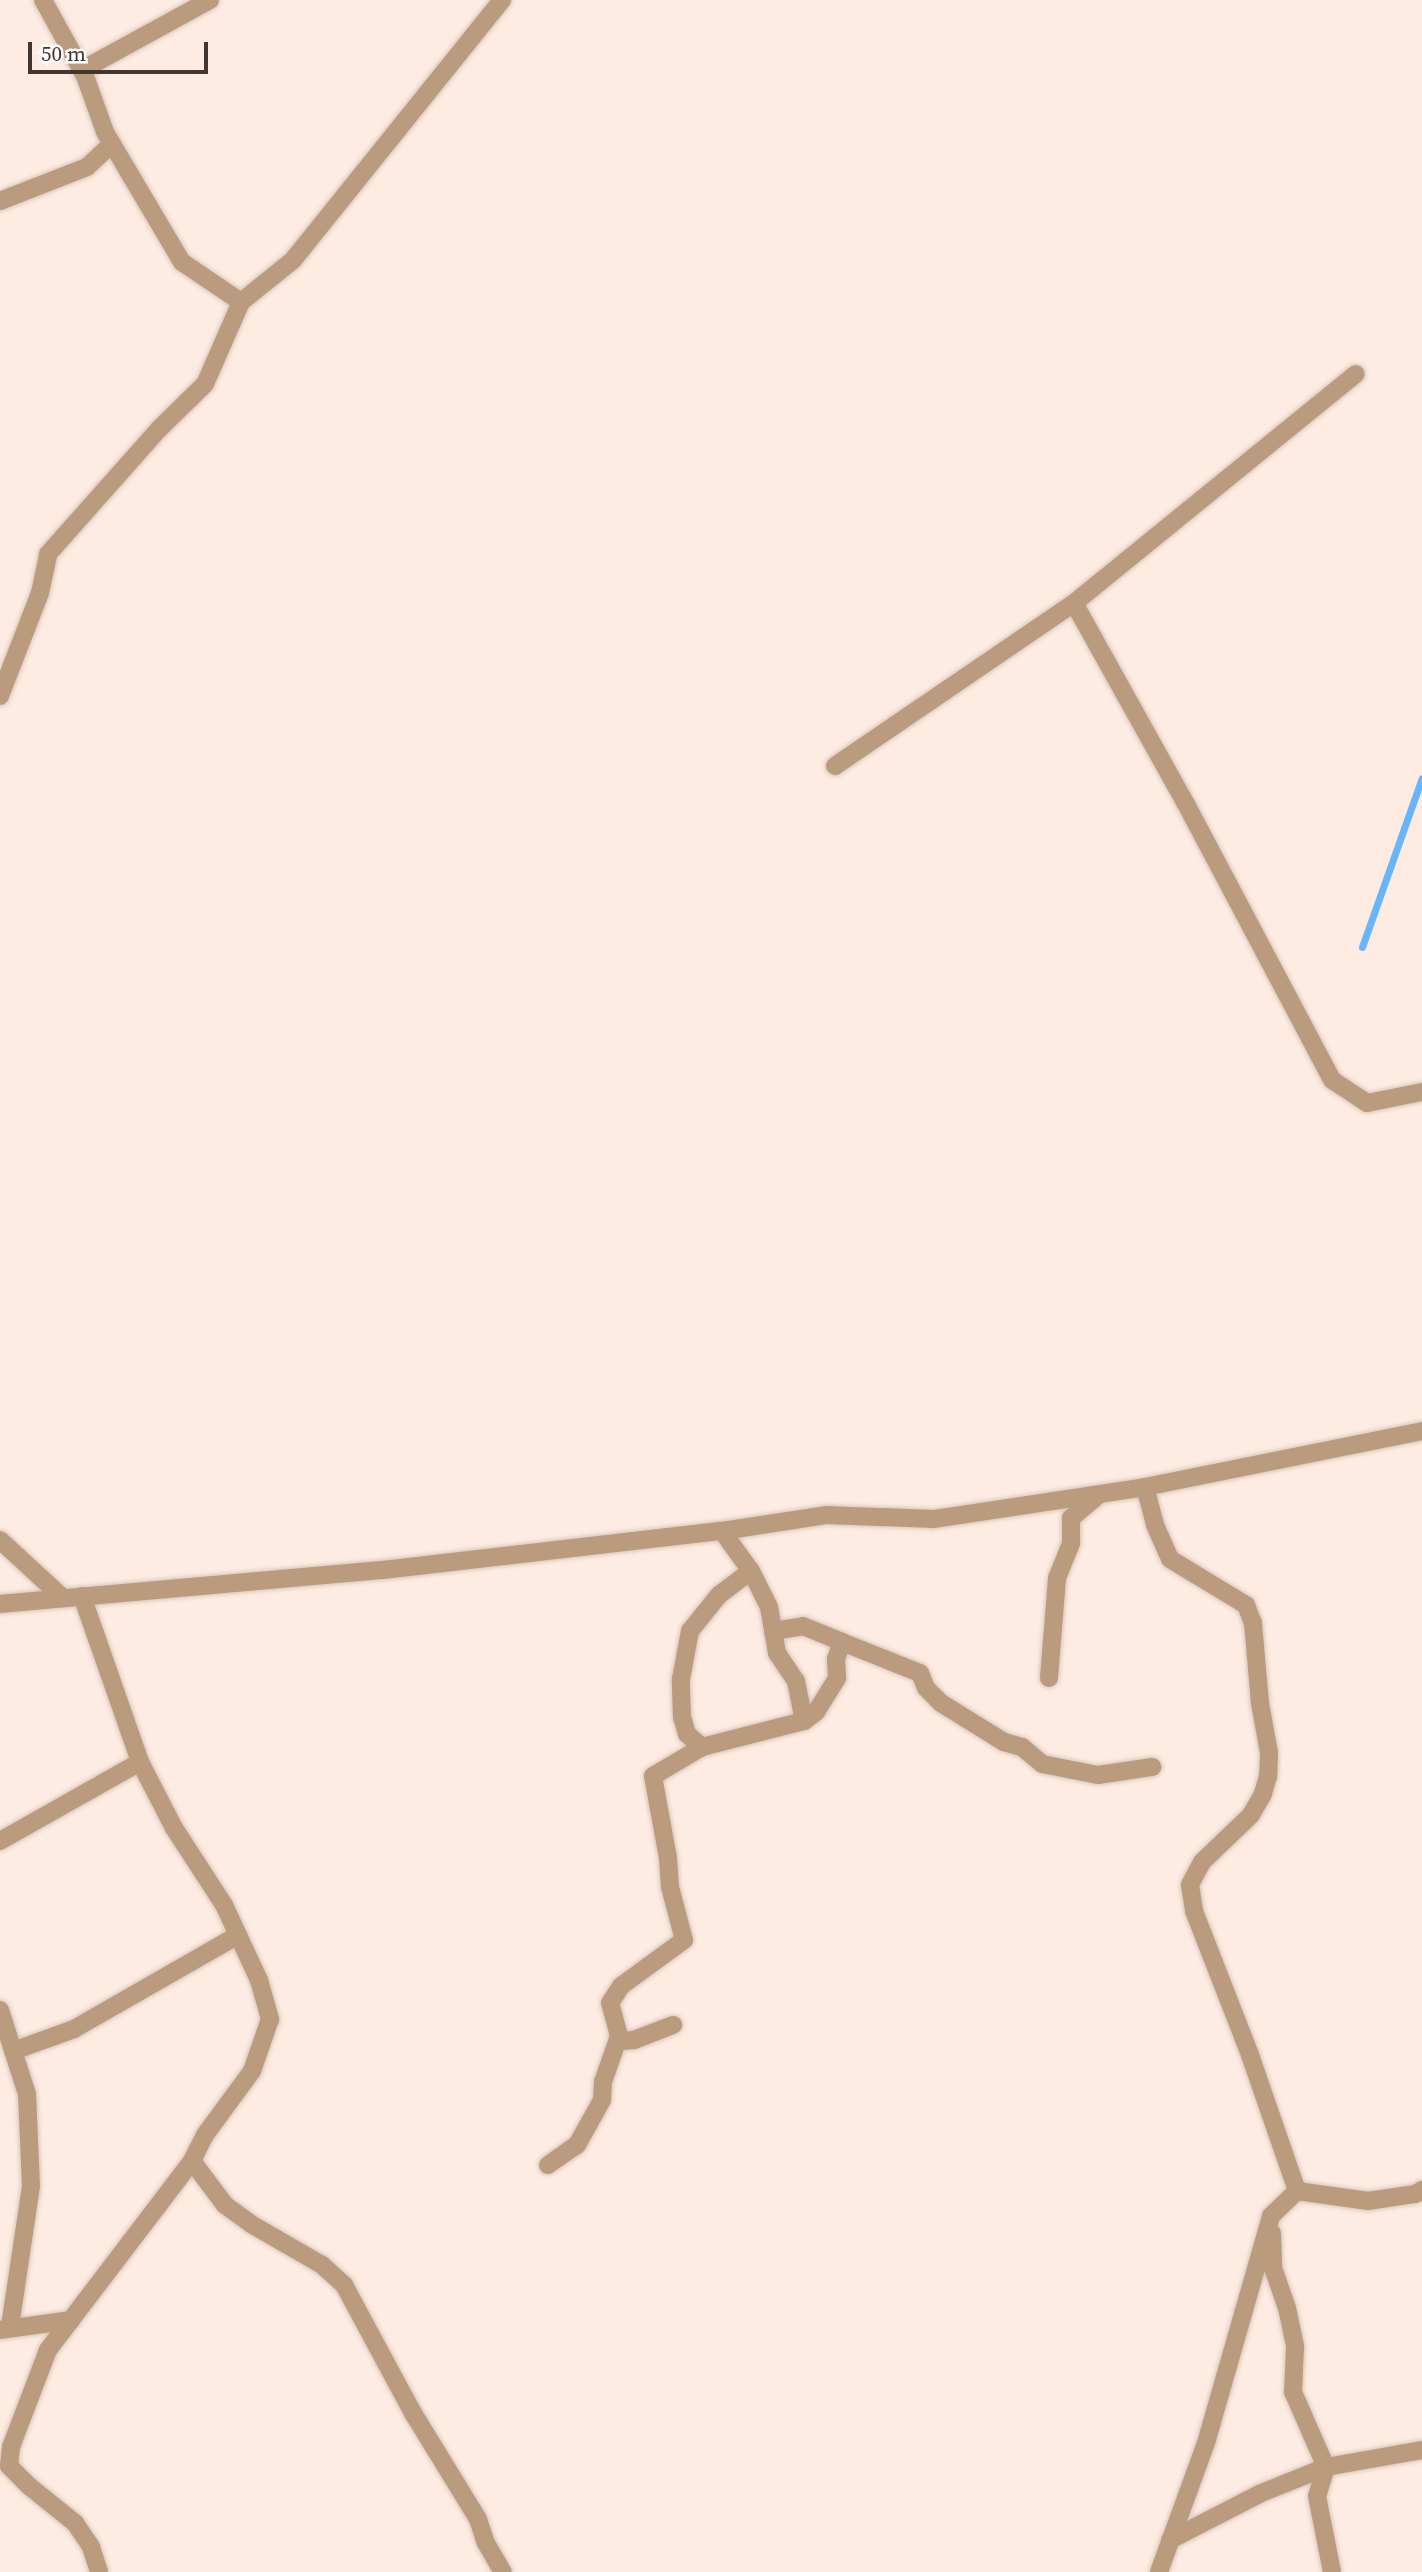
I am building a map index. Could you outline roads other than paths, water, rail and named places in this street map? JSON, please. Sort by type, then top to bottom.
[{"type":"street","points":[[43,0],[82,70],[112,144],[182,262],[241,302]]},
{"type":"street","points":[[82,70],[210,0]]},
{"type":"street","points":[[0,696],[40,593],[48,554],[159,429],[205,384],[241,302],[293,260],[502,0]]},
{"type":"street","points":[[0,201],[87,167],[112,144]]},
{"type":"street","points":[[835,766],[1074,603],[1356,374]]},
{"type":"street","points":[[1074,603],[1186,804],[1332,1080],[1367,1103],[1422,1092]]},
{"type":"street","points":[[0,1604],[383,1570],[722,1531],[826,1515],[934,1519],[1059,1501],[1101,1492],[1145,1488],[1422,1431]]},
{"type":"street","points":[[1145,1488],[1154,1525],[1170,1559],[1206,1584],[1246,1605],[1254,1623],[1260,1703],[1269,1753],[1268,1776],[1251,1815],[1202,1862],[1190,1885],[1194,1911],[1250,2055],[1297,2190]]},
{"type":"street","points":[[1049,1678],[1057,1578],[1071,1543],[1071,1518],[1101,1492]]},
{"type":"street","points":[[722,1531],[751,1571],[769,1607],[777,1653],[796,1681],[804,1721]]},
{"type":"street","points":[[0,1540],[63,1598]]},
{"type":"street","points":[[702,1747],[687,1734],[682,1717],[681,1679],[690,1631],[719,1595],[751,1571]]},
{"type":"street","points":[[82,1596],[140,1762],[174,1828],[224,1905],[259,1980],[270,2019],[252,2071],[205,2135],[192,2161],[48,2350],[11,2447],[9,2466],[75,2523],[91,2547],[99,2572]]},
{"type":"street","points":[[773,1631],[803,1626],[920,1673],[926,1688],[941,1703],[1004,1742],[1022,1747],[1042,1764],[1098,1775],[1152,1767]]},
{"type":"street","points":[[673,2025],[634,2040],[623,2041],[619,2036],[610,2003],[621,1986],[684,1940],[670,1887],[668,1858],[653,1776],[702,1747],[804,1721],[816,1712],[837,1678],[836,1659],[842,1642]]},
{"type":"street","points":[[0,1841],[140,1762]]},
{"type":"street","points":[[13,2051],[74,2029],[238,1934]]},
{"type":"street","points":[[0,2010],[27,2094],[31,2186],[5,2329],[71,2320]]},
{"type":"street","points":[[548,2165],[577,2145],[592,2120],[602,2100],[603,2082],[619,2036]]},
{"type":"street","points":[[192,2161],[225,2205],[251,2224],[321,2265],[344,2285],[413,2413],[478,2519],[491,2552],[503,2572]]},
{"type":"street","points":[[1297,2190],[1368,2202],[1415,2194],[1422,2190]]},
{"type":"street","points":[[1159,2572],[1206,2443],[1271,2216],[1297,2190]]},
{"type":"street","points":[[1271,2216],[1273,2268],[1287,2308],[1295,2347],[1293,2392],[1325,2467],[1317,2496],[1332,2572]]},
{"type":"street","points":[[1170,2540],[1259,2494],[1325,2467],[1422,2449]]},
{"type":"waterway","points":[[1362,947],[1422,778]]}]
